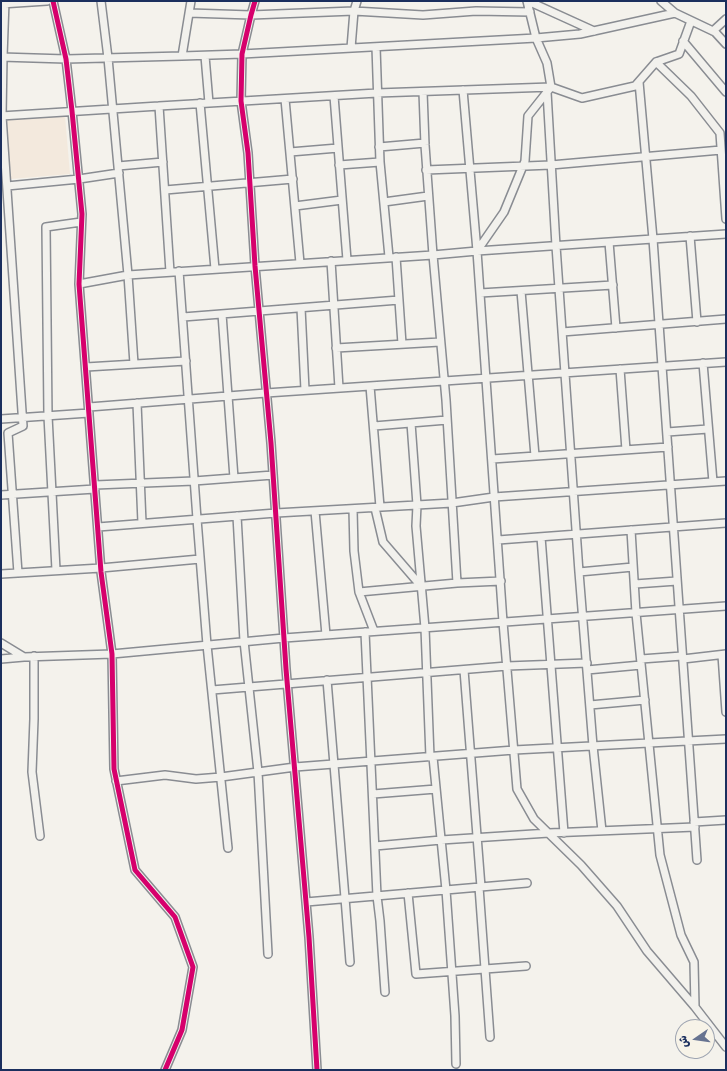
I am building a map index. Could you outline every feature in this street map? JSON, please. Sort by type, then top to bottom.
[{"type":"street","points":[[18,573],[8,433],[23,426],[23,417],[2,116],[3,3],[47,1]]},
{"type":"street","points":[[53,1],[66,59],[82,214],[80,284],[101,568],[112,654],[114,769],[135,870],[175,917],[193,967],[182,1030],[165,1070]]},
{"type":"street","points":[[101,1],[113,108],[128,275],[134,364]]},
{"type":"street","points":[[182,56],[191,1]]},
{"type":"street","points":[[255,1],[250,14],[242,54],[241,101],[248,153],[255,266],[273,475],[284,638],[306,902],[317,1070]]},
{"type":"street","points":[[351,48],[354,11],[357,1]]},
{"type":"street","points":[[528,1],[536,38],[547,63],[556,246],[579,572],[593,746],[602,831]]},
{"type":"street","points":[[528,1],[594,31]]},
{"type":"street","points":[[666,2],[675,14],[715,32],[726,44]]},
{"type":"street","points":[[189,13],[250,14],[354,11],[423,15],[476,11],[530,12]]},
{"type":"street","points":[[2,57],[66,59],[205,56],[536,38],[580,34],[675,14]]},
{"type":"street","points":[[713,31],[726,19]]},
{"type":"street","points":[[2,116],[286,98],[463,90],[549,90],[582,98],[635,86],[656,62],[679,54],[691,21]]},
{"type":"street","points":[[683,41],[726,92]]},
{"type":"street","points":[[376,47],[380,162],[384,202],[399,300],[402,344]]},
{"type":"street","points":[[205,56],[209,103]]},
{"type":"street","points":[[656,62],[691,96],[720,133],[726,219]]},
{"type":"street","points":[[639,82],[653,239],[697,860]]},
{"type":"street","points":[[463,90],[477,251],[500,581],[518,789],[534,819],[581,865],[617,906],[646,951],[695,1007],[726,1047]]},
{"type":"street","points":[[477,251],[504,212],[525,161],[528,116],[549,90]]},
{"type":"street","points":[[423,92],[426,170],[447,420],[457,583]]},
{"type":"street","points":[[334,96],[347,260]]},
{"type":"street","points":[[286,98],[300,263]]},
{"type":"street","points":[[200,103],[215,269]]},
{"type":"street","points":[[159,106],[170,272]]},
{"type":"street","points":[[379,147],[425,143]]},
{"type":"street","points":[[290,152],[338,148]]},
{"type":"street","points":[[426,170],[551,165],[721,150]]},
{"type":"street","points":[[7,186],[78,179],[163,162]]},
{"type":"street","points":[[340,165],[380,162]]},
{"type":"street","points":[[165,190],[293,179]]},
{"type":"street","points":[[384,202],[428,196]]},
{"type":"street","points":[[295,206],[342,200]]},
{"type":"street","points":[[56,570],[48,416],[46,227],[81,222]]},
{"type":"street","points":[[80,284],[128,275],[726,234]]},
{"type":"street","points":[[690,236],[697,322]]},
{"type":"street","points":[[609,242],[616,328]]},
{"type":"street","points":[[331,261],[339,388]]},
{"type":"street","points":[[180,271],[188,399],[207,645],[228,848]]},
{"type":"street","points":[[480,293],[613,285]]},
{"type":"street","points":[[521,291],[534,456]]},
{"type":"street","points":[[183,317],[399,300]]},
{"type":"street","points":[[301,308],[305,390]]},
{"type":"street","points":[[222,314],[234,478]]},
{"type":"street","points":[[562,332],[726,319]]},
{"type":"street","points":[[336,348],[440,342]]},
{"type":"street","points":[[86,367],[186,361]]},
{"type":"street","points":[[1,419],[48,416],[137,403],[305,390],[726,362]]},
{"type":"street","points":[[702,363],[713,482]]},
{"type":"street","points":[[620,369],[626,450]]},
{"type":"street","points":[[370,386],[374,426],[378,507],[383,542],[422,587]]},
{"type":"street","points":[[137,403],[142,523]]},
{"type":"street","points":[[374,426],[447,420]]},
{"type":"street","points":[[411,423],[431,757],[436,789],[446,890],[455,1016],[456,1064]]},
{"type":"street","points":[[667,432],[708,429]]},
{"type":"street","points":[[492,459],[668,447]]},
{"type":"street","points":[[1,495],[52,492],[140,483],[194,481],[273,475]]},
{"type":"street","points":[[98,527],[276,513],[452,503],[494,497],[726,481]]},
{"type":"street","points":[[353,509],[354,551],[359,592],[374,631]]},
{"type":"street","points":[[315,511],[326,634]]},
{"type":"street","points":[[238,516],[244,642],[258,772],[268,954]]},
{"type":"street","points":[[498,540],[726,523]]},
{"type":"street","points":[[631,530],[636,613],[660,855],[681,934],[694,962],[695,1007]]},
{"type":"street","points":[[541,536],[564,833]]},
{"type":"street","points":[[1,574],[101,568],[200,559]]},
{"type":"street","points":[[579,572],[633,567]]},
{"type":"street","points":[[359,592],[457,583],[500,581]]},
{"type":"street","points":[[634,584],[677,581]]},
{"type":"street","points":[[1,659],[34,656],[112,654],[326,634],[726,606]]},
{"type":"street","points":[[365,632],[377,896],[385,992]]},
{"type":"street","points":[[1,643],[24,657]]},
{"type":"street","points":[[212,690],[507,666],[551,665],[587,667],[724,655],[726,712]]},
{"type":"street","points":[[34,656],[32,772],[40,836]]},
{"type":"street","points":[[464,670],[490,1037]]},
{"type":"street","points":[[327,680],[350,962]]},
{"type":"street","points":[[590,705],[645,700]]},
{"type":"street","points":[[116,780],[165,775],[196,779],[334,764],[514,750],[726,739]]},
{"type":"street","points":[[373,794],[436,789]]},
{"type":"street","points":[[375,846],[549,833],[657,829],[726,820]]},
{"type":"street","points":[[306,902],[527,883]]},
{"type":"street","points":[[408,893],[416,974],[526,966]]},
{"type":"shaded area","points":[[65,116],[70,174],[11,179],[7,120]]},
{"type":"cycle path","points":[[53,1],[66,59],[82,214],[79,284],[101,572],[112,654],[114,769],[135,870],[175,917],[193,967],[182,1030],[165,1070]]},
{"type":"cycle path","points":[[255,1],[242,54],[241,101],[248,153],[255,266],[271,443],[286,669],[309,937],[317,1070]]}]
